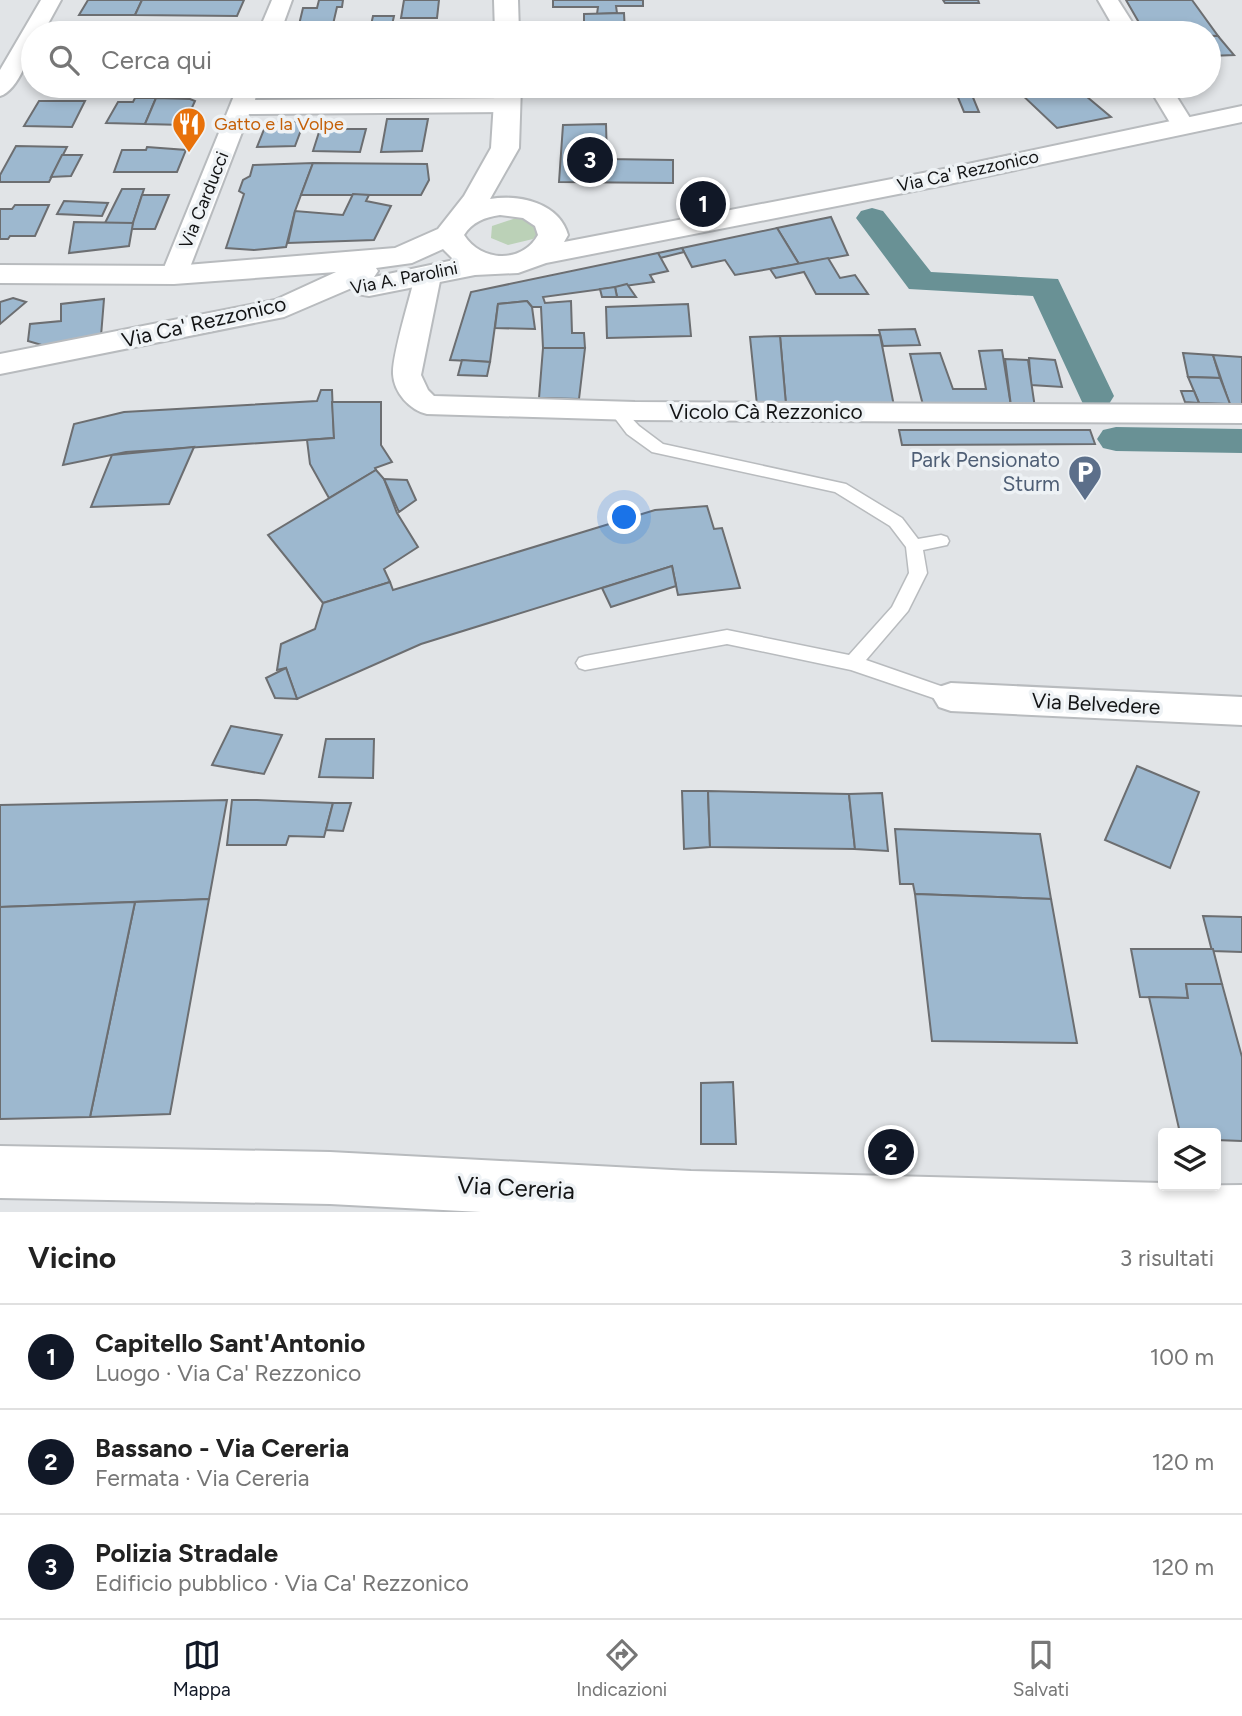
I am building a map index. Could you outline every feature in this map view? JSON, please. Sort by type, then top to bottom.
[{"type":"main road","points":[[506,0],[507,21]]},
{"type":"main road","points":[[454,227],[476,199],[505,148],[508,98]]},
{"type":"main road","name":"Via Ca' Rezzonico","points":[[694,225],[622,228],[529,198],[470,213],[454,227],[453,248],[461,255],[489,264],[523,262],[537,256],[949,176],[1242,114]]},
{"type":"main road","points":[[505,148],[529,198],[552,227],[551,242],[537,256]]},
{"type":"main road","name":"Via A. Parolini","points":[[0,274],[174,275],[401,257],[454,227]]},
{"type":"main road","name":"Via Ca' Rezzonico","points":[[0,364],[284,308],[322,288],[401,257]]},
{"type":"main road","name":"Via A. Parolini","points":[[236,270],[284,276],[322,288],[349,291],[428,276],[452,268],[489,264]]},
{"type":"main road","name":"Via Cereria","points":[[0,1172],[330,1178],[691,1205],[1242,1210]]},
{"type":"street","points":[[39,21],[51,0]]},
{"type":"street","points":[[274,21],[282,0]]},
{"type":"street","points":[[1108,0],[1121,21]]},
{"type":"street","points":[[0,89],[21,52]]},
{"type":"street","name":"Via Carducci","points":[[174,275],[244,98]]},
{"type":"street","points":[[1166,98],[1183,126]]},
{"type":"street","name":"Vicolo Cà Rezzonico","points":[[428,276],[407,375],[415,395],[428,405],[616,410],[1242,414]]},
{"type":"street","name":"Via Belvedere","points":[[951,696],[1242,711]]},
{"type":"lane","points":[[616,410],[633,430],[658,448],[840,488],[896,522],[914,546],[918,573],[899,611],[853,663]]},
{"type":"lane","points":[[914,546],[941,541]]},
{"type":"lane","points":[[585,663],[727,637],[853,663],[951,696]]},
{"type":"green space","points":[[516,218],[526,220],[536,227],[538,233],[533,239],[508,245],[491,238],[492,226]]},
{"type":"building","points":[[88,0],[142,0],[135,15],[79,15]]},
{"type":"building","points":[[142,0],[244,0],[237,16],[135,15]]},
{"type":"building","points":[[319,0],[343,0],[342,7],[337,7],[334,21],[300,21],[303,8],[317,8]]},
{"type":"building","points":[[404,0],[439,0],[437,18],[401,18]]},
{"type":"building","points":[[553,0],[643,0],[643,6],[616,6],[617,13],[597,14],[598,7],[553,7]]},
{"type":"building","points":[[943,0],[978,0],[979,3],[945,3]]},
{"type":"building","points":[[1126,0],[1192,0],[1207,21],[1138,21]]},
{"type":"building","points":[[624,13],[624,21],[584,21],[584,14]]},
{"type":"building","points":[[373,16],[394,16],[393,21],[372,21]]},
{"type":"building","points":[[1221,40],[1234,55],[1221,56]]},
{"type":"building","points":[[135,98],[156,98],[145,124],[106,123],[118,102],[133,102]]},
{"type":"building","points":[[156,98],[195,101],[184,125],[145,124]]},
{"type":"building","points":[[958,98],[973,98],[979,112],[964,112]]},
{"type":"building","points":[[1025,98],[1088,98],[1111,117],[1057,128]]},
{"type":"building","points":[[39,101],[85,101],[72,127],[24,126]]},
{"type":"building","points":[[387,119],[428,119],[422,151],[381,152]]},
{"type":"building","points":[[267,122],[304,122],[295,146],[257,147]]},
{"type":"building","points":[[606,124],[607,159],[673,160],[673,183],[559,182],[563,125]]},
{"type":"building","points":[[320,129],[366,129],[360,152],[313,151]]},
{"type":"building","points":[[16,146],[67,147],[49,182],[0,182],[0,175]]},
{"type":"building","points":[[147,147],[186,150],[177,172],[114,172],[122,150],[146,150]]},
{"type":"building","points":[[62,155],[82,155],[71,176],[51,177]]},
{"type":"building","points":[[313,163],[295,211],[286,247],[254,250],[226,248],[244,194],[239,191],[243,180],[250,176],[253,165]]},
{"type":"building","points":[[313,163],[427,164],[429,180],[421,195],[301,195]]},
{"type":"building","points":[[122,189],[144,189],[133,223],[105,223]]},
{"type":"building","points":[[353,194],[369,195],[366,201],[391,206],[374,240],[288,243],[295,211],[343,215]]},
{"type":"building","points":[[142,195],[169,195],[155,229],[131,229]]},
{"type":"building","points":[[64,201],[108,203],[102,216],[57,214]]},
{"type":"building","points":[[15,205],[49,205],[35,236],[10,236],[8,239],[0,239],[0,209],[12,209]]},
{"type":"building","points":[[831,217],[848,255],[799,264],[777,228]]},
{"type":"building","points":[[74,222],[133,223],[129,246],[69,253]]},
{"type":"building","points":[[777,228],[799,264],[735,275],[725,260],[692,267],[682,248]]},
{"type":"building","points":[[682,248],[684,252],[660,258],[658,253]]},
{"type":"building","points":[[658,253],[668,271],[650,275],[654,282],[543,297],[545,303],[571,301],[572,333],[584,333],[585,348],[543,348],[541,307],[532,307],[527,301],[498,304],[490,362],[450,360],[471,292]]},
{"type":"building","points":[[828,258],[840,278],[855,275],[868,294],[816,294],[804,272],[776,278],[770,269]]},
{"type":"building","points":[[627,284],[636,297],[617,297],[615,287]]},
{"type":"building","points":[[615,287],[617,297],[602,297],[600,289]]},
{"type":"building","points":[[13,298],[26,302],[0,324],[0,302]]},
{"type":"building","points":[[104,299],[101,336],[45,346],[28,341],[30,324],[61,321],[61,304]]},
{"type":"building","points":[[527,301],[532,307],[535,329],[495,328],[498,304]]},
{"type":"building","points":[[688,304],[691,336],[607,338],[606,307]]},
{"type":"building","points":[[915,329],[920,345],[883,346],[879,330]]},
{"type":"building","points":[[880,335],[894,406],[786,405],[780,336]]},
{"type":"building","points":[[780,336],[786,405],[757,405],[750,337]]},
{"type":"building","points":[[543,348],[585,348],[579,399],[539,398]]},
{"type":"building","points":[[1002,350],[1011,406],[923,405],[910,354],[940,353],[953,389],[986,389],[979,351]]},
{"type":"building","points":[[1183,353],[1213,355],[1220,378],[1188,377]]},
{"type":"building","points":[[1213,355],[1242,357],[1242,408],[1231,408]]},
{"type":"building","points":[[1029,358],[1055,360],[1062,387],[1031,385]]},
{"type":"building","points":[[1005,359],[1028,360],[1035,408],[1011,406]]},
{"type":"building","points":[[462,360],[490,362],[487,376],[458,375]]},
{"type":"building","points":[[1188,377],[1220,378],[1230,404],[1199,403]]},
{"type":"building","points":[[321,390],[332,390],[334,438],[126,452],[63,465],[74,424],[124,412],[317,401]]},
{"type":"building","points":[[1181,391],[1194,391],[1199,403],[1185,402]]},
{"type":"building","points":[[332,402],[381,402],[381,445],[392,462],[375,468],[376,470],[329,498],[310,464],[307,440],[334,438]]},
{"type":"building","points":[[899,430],[1090,430],[1095,444],[902,445]]},
{"type":"building","points":[[194,447],[169,504],[91,507],[112,455]]},
{"type":"building","points":[[376,470],[384,479],[397,513],[418,547],[384,569],[390,582],[323,603],[268,535]]},
{"type":"building","points":[[384,479],[407,480],[416,500],[399,512]]},
{"type":"building","points":[[707,506],[714,529],[722,528],[740,588],[678,595],[672,566],[421,644],[297,699],[286,668],[277,670],[281,644],[315,629],[323,603],[390,582],[393,590],[655,510]]},
{"type":"building","points":[[672,566],[676,586],[611,607],[602,588]]},
{"type":"building","points":[[286,668],[297,699],[275,698],[266,678]]},
{"type":"building","points":[[231,726],[282,735],[264,774],[212,765]]},
{"type":"building","points":[[326,739],[374,739],[373,778],[319,777]]},
{"type":"building","points":[[1137,766],[1199,792],[1170,868],[1105,840]]},
{"type":"building","points":[[682,791],[708,791],[710,847],[684,849]]},
{"type":"building","points":[[708,791],[849,794],[855,849],[710,847]]},
{"type":"building","points":[[882,793],[888,851],[855,849],[849,794]]},
{"type":"building","points":[[227,800],[209,899],[0,907],[0,805]]},
{"type":"building","points":[[232,800],[333,803],[324,837],[289,836],[286,845],[227,845]]},
{"type":"building","points":[[333,803],[351,803],[343,831],[326,830]]},
{"type":"building","points":[[895,829],[1040,834],[1051,899],[915,894],[913,884],[900,884]]},
{"type":"building","points":[[915,894],[1051,899],[1077,1043],[932,1041]]},
{"type":"building","points":[[209,899],[170,1114],[90,1117],[135,902]]},
{"type":"building","points":[[135,902],[90,1117],[0,1119],[0,907]]},
{"type":"building","points":[[1203,916],[1242,917],[1242,952],[1212,951]]},
{"type":"building","points":[[1131,949],[1213,949],[1222,984],[1186,984],[1188,998],[1140,997]]},
{"type":"building","points":[[1186,984],[1222,984],[1242,1057],[1242,1141],[1221,1140],[1221,1128],[1179,1128],[1149,997],[1188,998]]},
{"type":"building","points":[[733,1082],[736,1144],[701,1144],[701,1083]]},
{"type":"waterway","points":[[872,218],[921,282],[1046,286],[1096,396]]},
{"type":"waterway","points":[[1116,439],[1242,441]]},
{"type":"place","name":"Gatto e la Volpe","points":[[189,154]]},
{"type":"place","name":"Polizia Stradale","points":[[590,160]]},
{"type":"place","name":"Capitello Sant'Antonio","points":[[703,204]]},
{"type":"place","name":"Park Pensionato Sturm","points":[[1085,502]]},
{"type":"place","name":"Bassano - Via Cereria","points":[[891,1152]]}]
